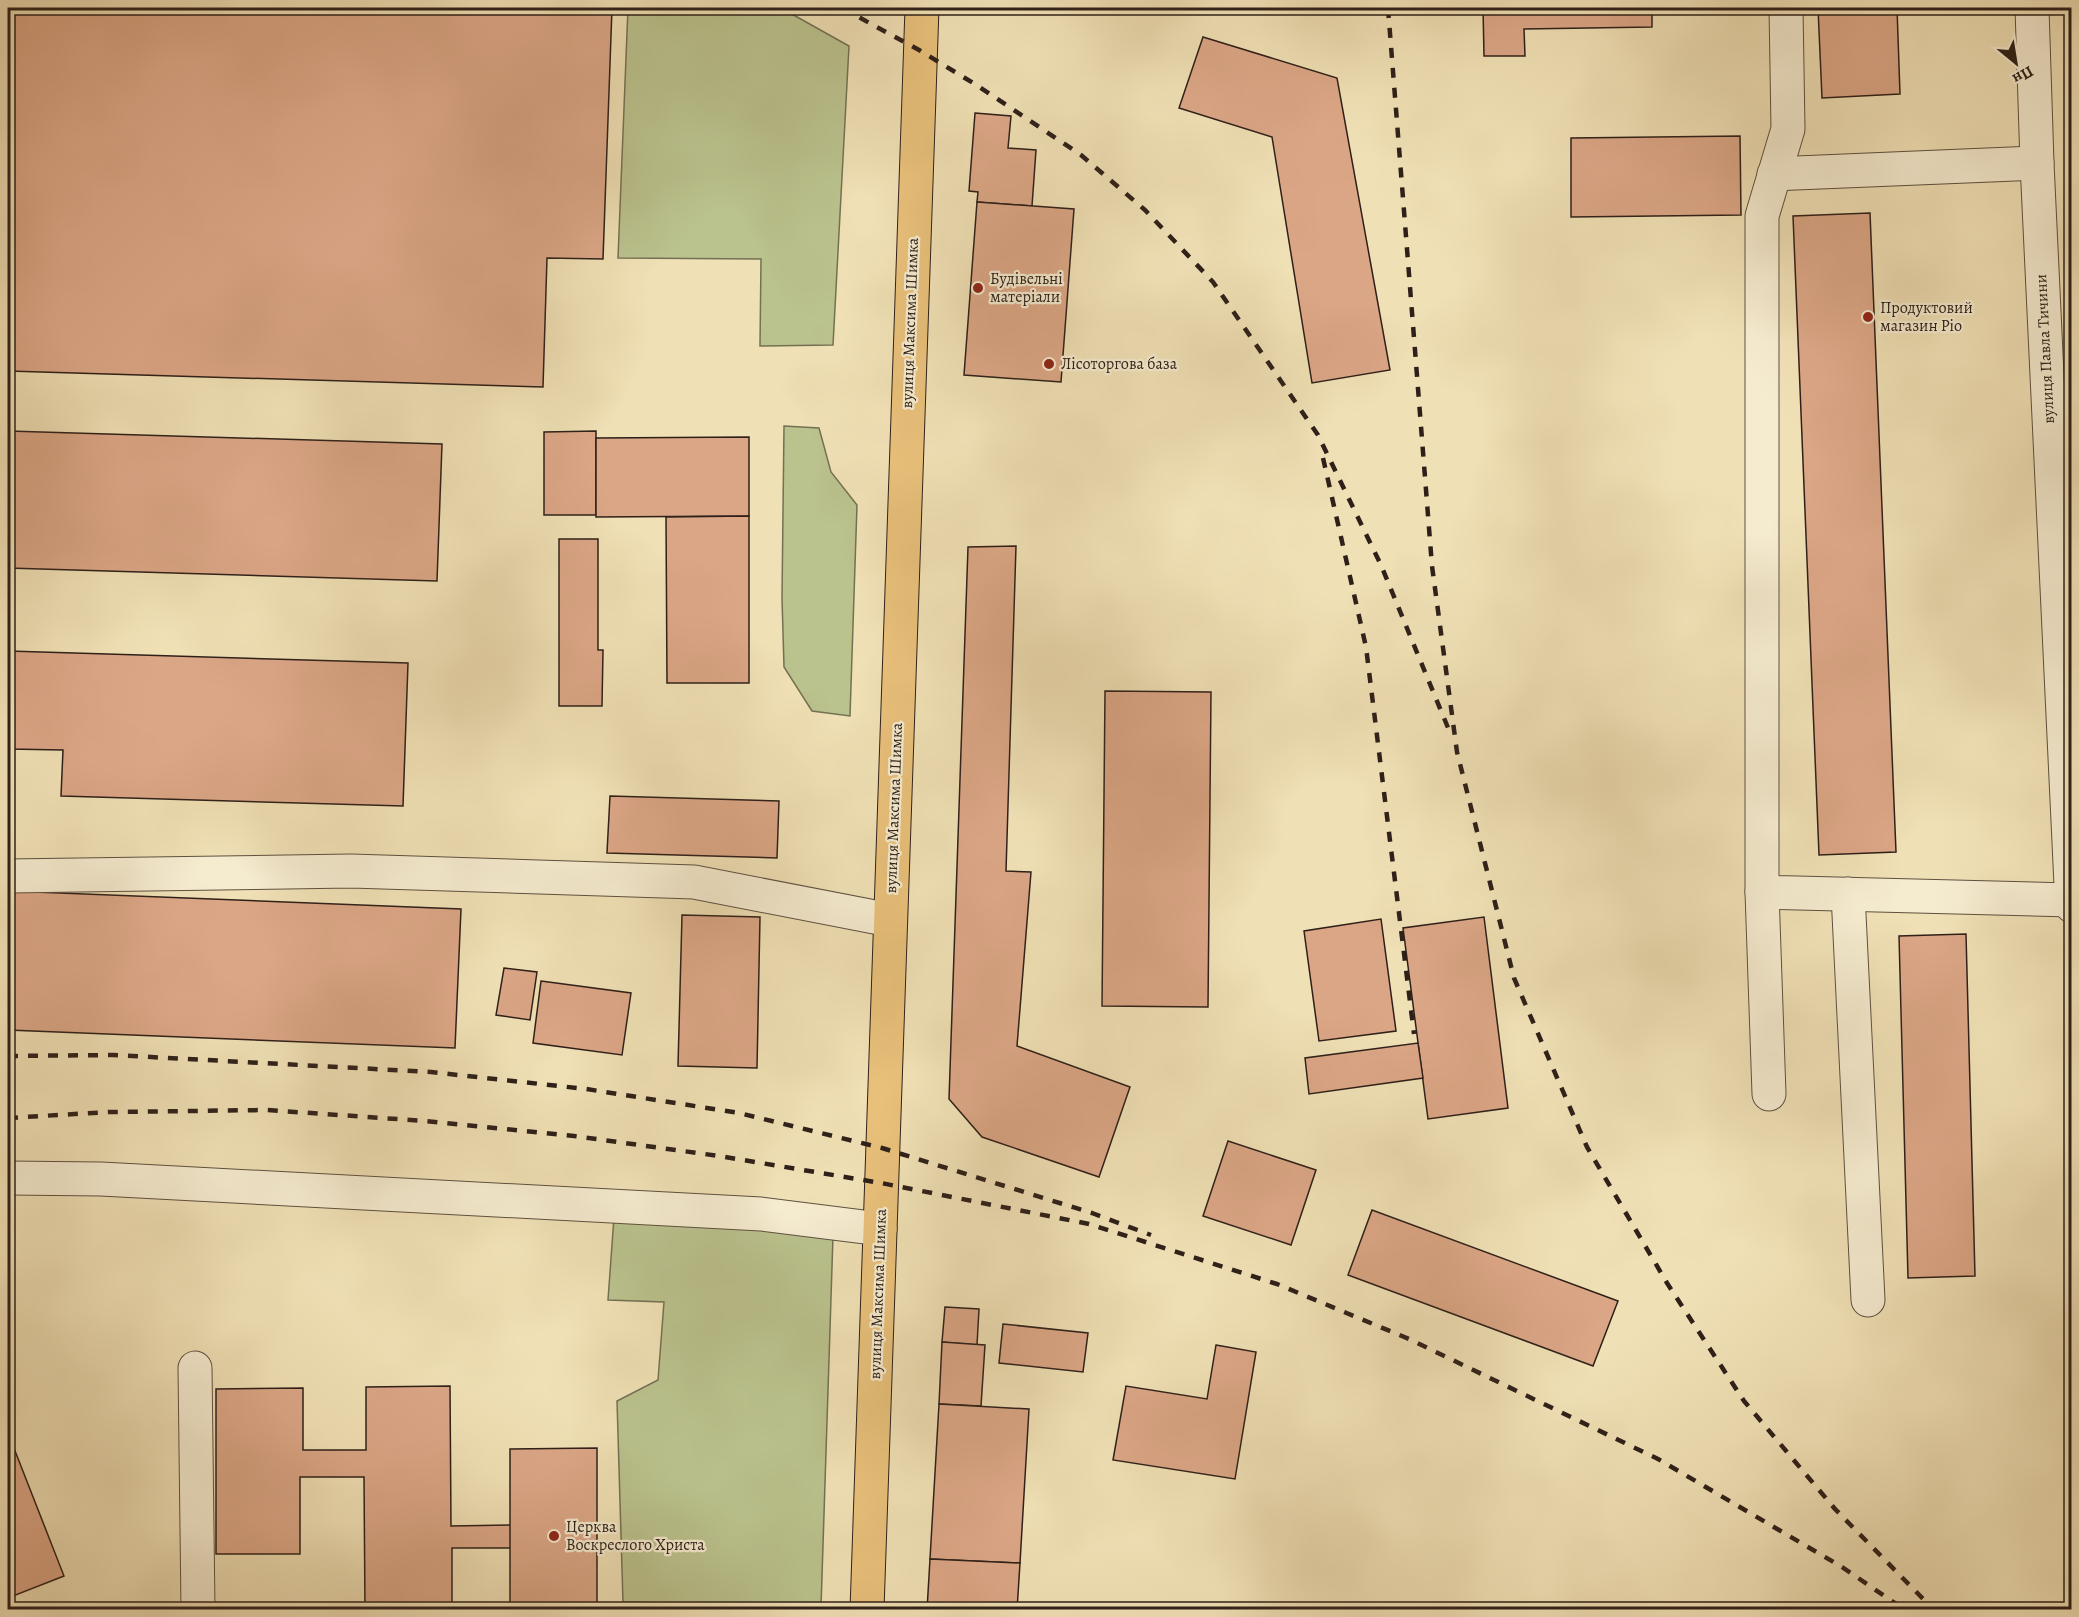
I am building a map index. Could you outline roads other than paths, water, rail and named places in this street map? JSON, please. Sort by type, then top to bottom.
[{"type":"main road","name":"вулиця Максима Шимка","points":[[867,1610],[922,8]]},
{"type":"street","points":[[1769,1094],[1762,892],[1762,216],[1788,129],[1786,8]]},
{"type":"street","name":"вулиця Павла Тичини","points":[[2032,8],[2037,163],[2066,713],[2072,906]]},
{"type":"street","points":[[1774,174],[2037,163]]},
{"type":"street","points":[[8,876],[351,871],[694,882],[890,920]]},
{"type":"street","points":[[1762,892],[2071,900]]},
{"type":"street","points":[[1848,894],[1868,1300]]},
{"type":"street","points":[[8,1178],[101,1179],[761,1214],[880,1229]]},
{"type":"street","points":[[195,1368],[198,1610]]},
{"type":"railway","points":[[842,8],[919,50],[978,86],[1081,155],[1145,210],[1213,282],[1318,435],[1381,565],[1451,735]]},
{"type":"railway","points":[[1388,8],[1432,566],[1457,752],[1514,978],[1587,1147],[1667,1283],[1744,1401],[1835,1509],[1934,1610]]},
{"type":"railway","points":[[1323,458],[1366,647],[1414,1034]]},
{"type":"railway","points":[[8,1056],[113,1055],[431,1072],[586,1089],[739,1113],[882,1148],[1092,1213],[1151,1235]]},
{"type":"railway","points":[[8,1118],[109,1112],[267,1110],[425,1121],[574,1136],[719,1156],[881,1183],[1089,1224],[1277,1284],[1409,1339],[1658,1459],[1842,1567],[1905,1610]]},
{"type":"place","name":"Будівельні матеріали","points":[[978,288]]},
{"type":"place","name":"Продуктовий магазин Ріо","points":[[1868,317]]},
{"type":"place","name":"Лісоторгова база","points":[[1049,364]]},
{"type":"place","name":"Церква Воскреслого Христа","points":[[554,1536]]}]
